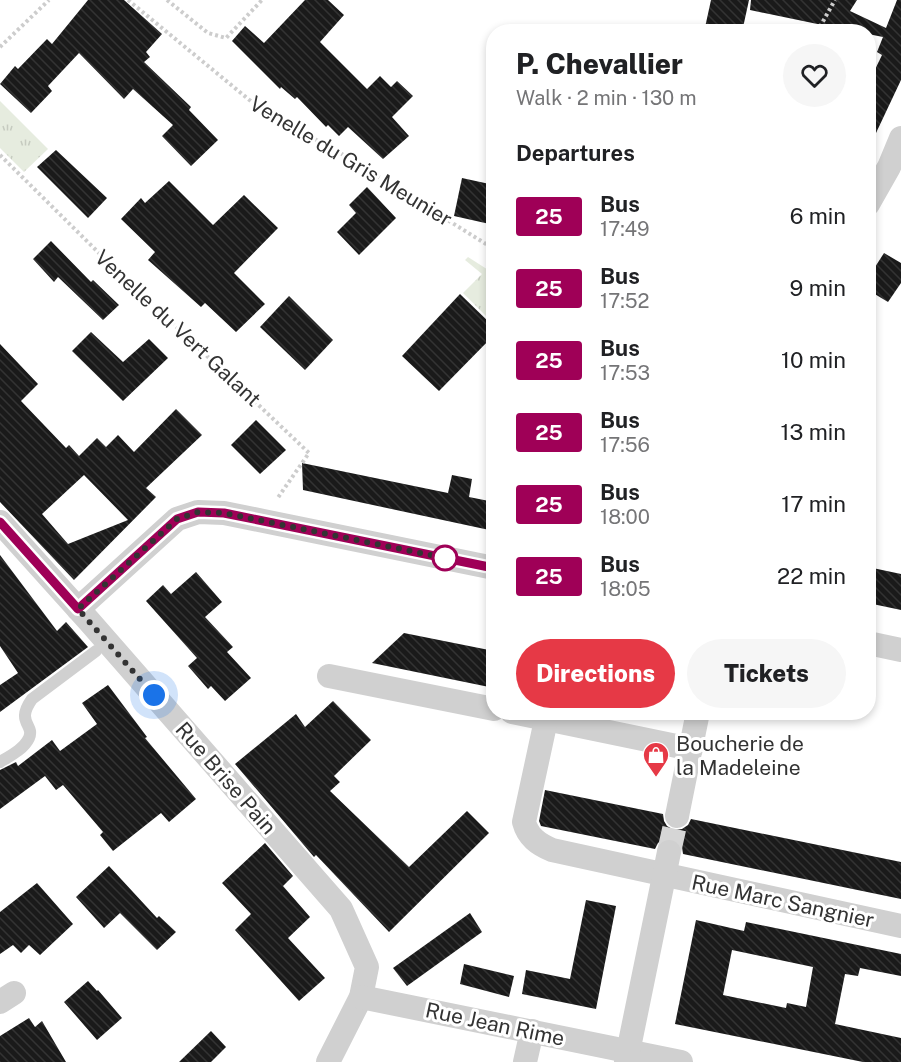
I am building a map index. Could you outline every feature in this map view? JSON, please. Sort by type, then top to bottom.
[{"type":"street","points":[[876,187],[901,138]]},
{"type":"street","points":[[78,609],[177,519],[198,512],[224,513],[486,566]]},
{"type":"street","name":"Rue Brise Pain","points":[[0,522],[340,909],[367,967],[361,997],[328,1062]]},
{"type":"street","points":[[876,645],[901,650]]},
{"type":"street","points":[[329,676],[486,707]]},
{"type":"street","points":[[546,720],[691,749]]},
{"type":"street","name":"Rue Marc Sangnier","points":[[546,720],[524,822],[533,840],[552,850],[901,926]]},
{"type":"street","points":[[677,816],[696,720]]},
{"type":"street","points":[[627,1057],[669,852]]},
{"type":"street","name":"Rue Jean Rime","points":[[361,997],[532,1031],[627,1057],[681,1062]]},
{"type":"street","points":[[525,1062],[532,1031]]},
{"type":"lane","points":[[0,762],[22,747],[30,736],[30,730],[24,719],[25,708],[32,699],[96,651]]},
{"type":"path","points":[[0,46],[49,0]]},
{"type":"path","name":"Venelle du Gris Meunier","points":[[128,0],[264,112],[337,151],[486,244]]},
{"type":"path","points":[[167,0],[208,33],[226,38],[262,0]]},
{"type":"path","points":[[822,24],[835,0]]},
{"type":"path","name":"Venelle du Vert Galant","points":[[0,155],[106,260],[309,453],[272,507]]},
{"type":"green space","points":[[0,101],[48,149],[24,172],[0,148]]},
{"type":"green space","points":[[468,257],[486,269],[486,316],[463,293],[482,274],[465,260]]},
{"type":"building","points":[[88,0],[124,0],[162,34],[146,52],[150,57],[144,62],[191,107],[189,110],[218,140],[191,166],[162,136],[173,125],[133,89],[124,99],[79,53],[48,86],[52,91],[31,113],[0,84],[15,66],[18,69],[47,39],[52,44]]},
{"type":"building","points":[[305,0],[328,0],[344,15],[320,42],[367,89],[380,76],[391,87],[397,81],[413,96],[392,117],[409,136],[383,159],[348,127],[339,136],[328,125],[326,127],[297,97],[295,99],[281,87],[280,89],[232,41],[245,26],[264,43]]},
{"type":"building","points":[[711,0],[749,0],[744,24],[706,24]]},
{"type":"building","points":[[751,0],[857,0],[850,11],[886,28],[897,0],[901,0],[901,80],[876,133],[876,67],[882,55],[877,52],[883,37],[876,36],[876,24],[817,24],[750,10]]},
{"type":"building","points":[[56,150],[107,198],[88,218],[37,167]]},
{"type":"building","points":[[462,178],[486,183],[486,223],[454,216]]},
{"type":"building","points":[[169,181],[213,225],[244,195],[278,228],[234,273],[265,304],[236,332],[205,303],[201,307],[148,260],[155,252],[121,219],[141,198],[145,203]]},
{"type":"building","points":[[367,187],[396,218],[359,255],[337,232],[356,213],[349,205]]},
{"type":"building","points":[[51,241],[91,282],[93,280],[119,305],[103,320],[58,277],[54,282],[33,259]]},
{"type":"building","points":[[884,253],[901,263],[901,283],[888,302],[876,295],[876,266]]},
{"type":"building","points":[[460,294],[486,319],[486,343],[439,391],[402,356]]},
{"type":"building","points":[[289,296],[333,340],[305,370],[260,327]]},
{"type":"building","points":[[91,332],[123,362],[149,339],[168,358],[123,401],[72,351]]},
{"type":"building","points":[[0,344],[38,384],[21,401],[66,448],[69,445],[79,456],[97,438],[106,447],[118,435],[134,452],[176,409],[202,435],[146,488],[156,497],[74,580],[0,502]],"holes":[[[84,475],[128,520],[68,544],[42,514]]]},
{"type":"building","points":[[256,420],[286,450],[260,474],[231,445]]},
{"type":"building","points":[[302,463],[448,493],[452,475],[472,479],[469,497],[486,500],[486,529],[303,490]]},
{"type":"building","points":[[0,555],[57,631],[66,622],[88,647],[0,712],[0,685],[18,673],[0,646]]},
{"type":"building","points":[[876,569],[901,574],[901,610],[876,605]]},
{"type":"building","points":[[196,572],[222,602],[205,617],[233,647],[227,652],[251,678],[225,701],[211,686],[208,689],[188,666],[197,658],[146,601],[163,585],[171,594]]},
{"type":"building","points":[[404,633],[486,649],[486,686],[372,663]]},
{"type":"building","points":[[108,685],[147,737],[145,738],[196,799],[169,822],[161,813],[113,851],[100,835],[103,832],[63,785],[56,790],[45,776],[0,809],[0,770],[16,762],[18,766],[52,740],[60,751],[97,724],[82,703]]},
{"type":"building","points":[[333,701],[371,740],[334,776],[340,782],[330,791],[409,867],[467,811],[489,833],[389,932],[316,855],[314,857],[235,764],[296,714],[305,727]]},
{"type":"building","points":[[545,790],[663,814],[667,826],[674,830],[682,829],[691,819],[901,862],[901,899],[683,854],[678,841],[672,838],[664,839],[655,849],[541,826],[539,821]]},
{"type":"building","points":[[265,843],[293,876],[283,886],[310,917],[288,938],[325,978],[299,1001],[235,930],[251,914],[222,883]]},
{"type":"building","points":[[109,866],[157,918],[159,916],[176,932],[157,950],[120,913],[104,928],[76,897]]},
{"type":"building","points":[[37,883],[73,924],[40,955],[29,945],[21,953],[13,945],[0,954],[0,912]]},
{"type":"building","points":[[586,900],[616,906],[596,1009],[522,994],[526,970],[570,979]]},
{"type":"building","points":[[470,913],[482,932],[407,986],[393,968]]},
{"type":"building","points":[[696,920],[744,931],[746,922],[901,954],[901,976],[860,968],[858,976],[845,974],[835,1024],[901,1038],[901,1062],[863,1062],[675,1024]],"holes":[[[732,950],[813,967],[806,1007],[787,1003],[786,1008],[723,995]]]},
{"type":"building","points":[[464,964],[514,976],[509,997],[460,984]]},
{"type":"building","points":[[88,981],[122,1018],[97,1040],[64,1002]]},
{"type":"building","points":[[29,1018],[35,1027],[42,1021],[66,1062],[0,1062],[0,1036]]},
{"type":"building","points":[[211,1031],[226,1047],[211,1062],[179,1062]]},
{"type":"tunnel","points":[[669,852],[677,816]]},
{"type":"bus line","name":"25","points":[[0,522],[78,609],[177,519],[198,512],[224,513],[486,566]]},
{"type":"place","name":"Boucherie de la Madeleine","points":[[656,778]]},
{"type":"route","points":[[154,695],[78,609],[177,519],[198,512],[224,513],[445,558]]}]
